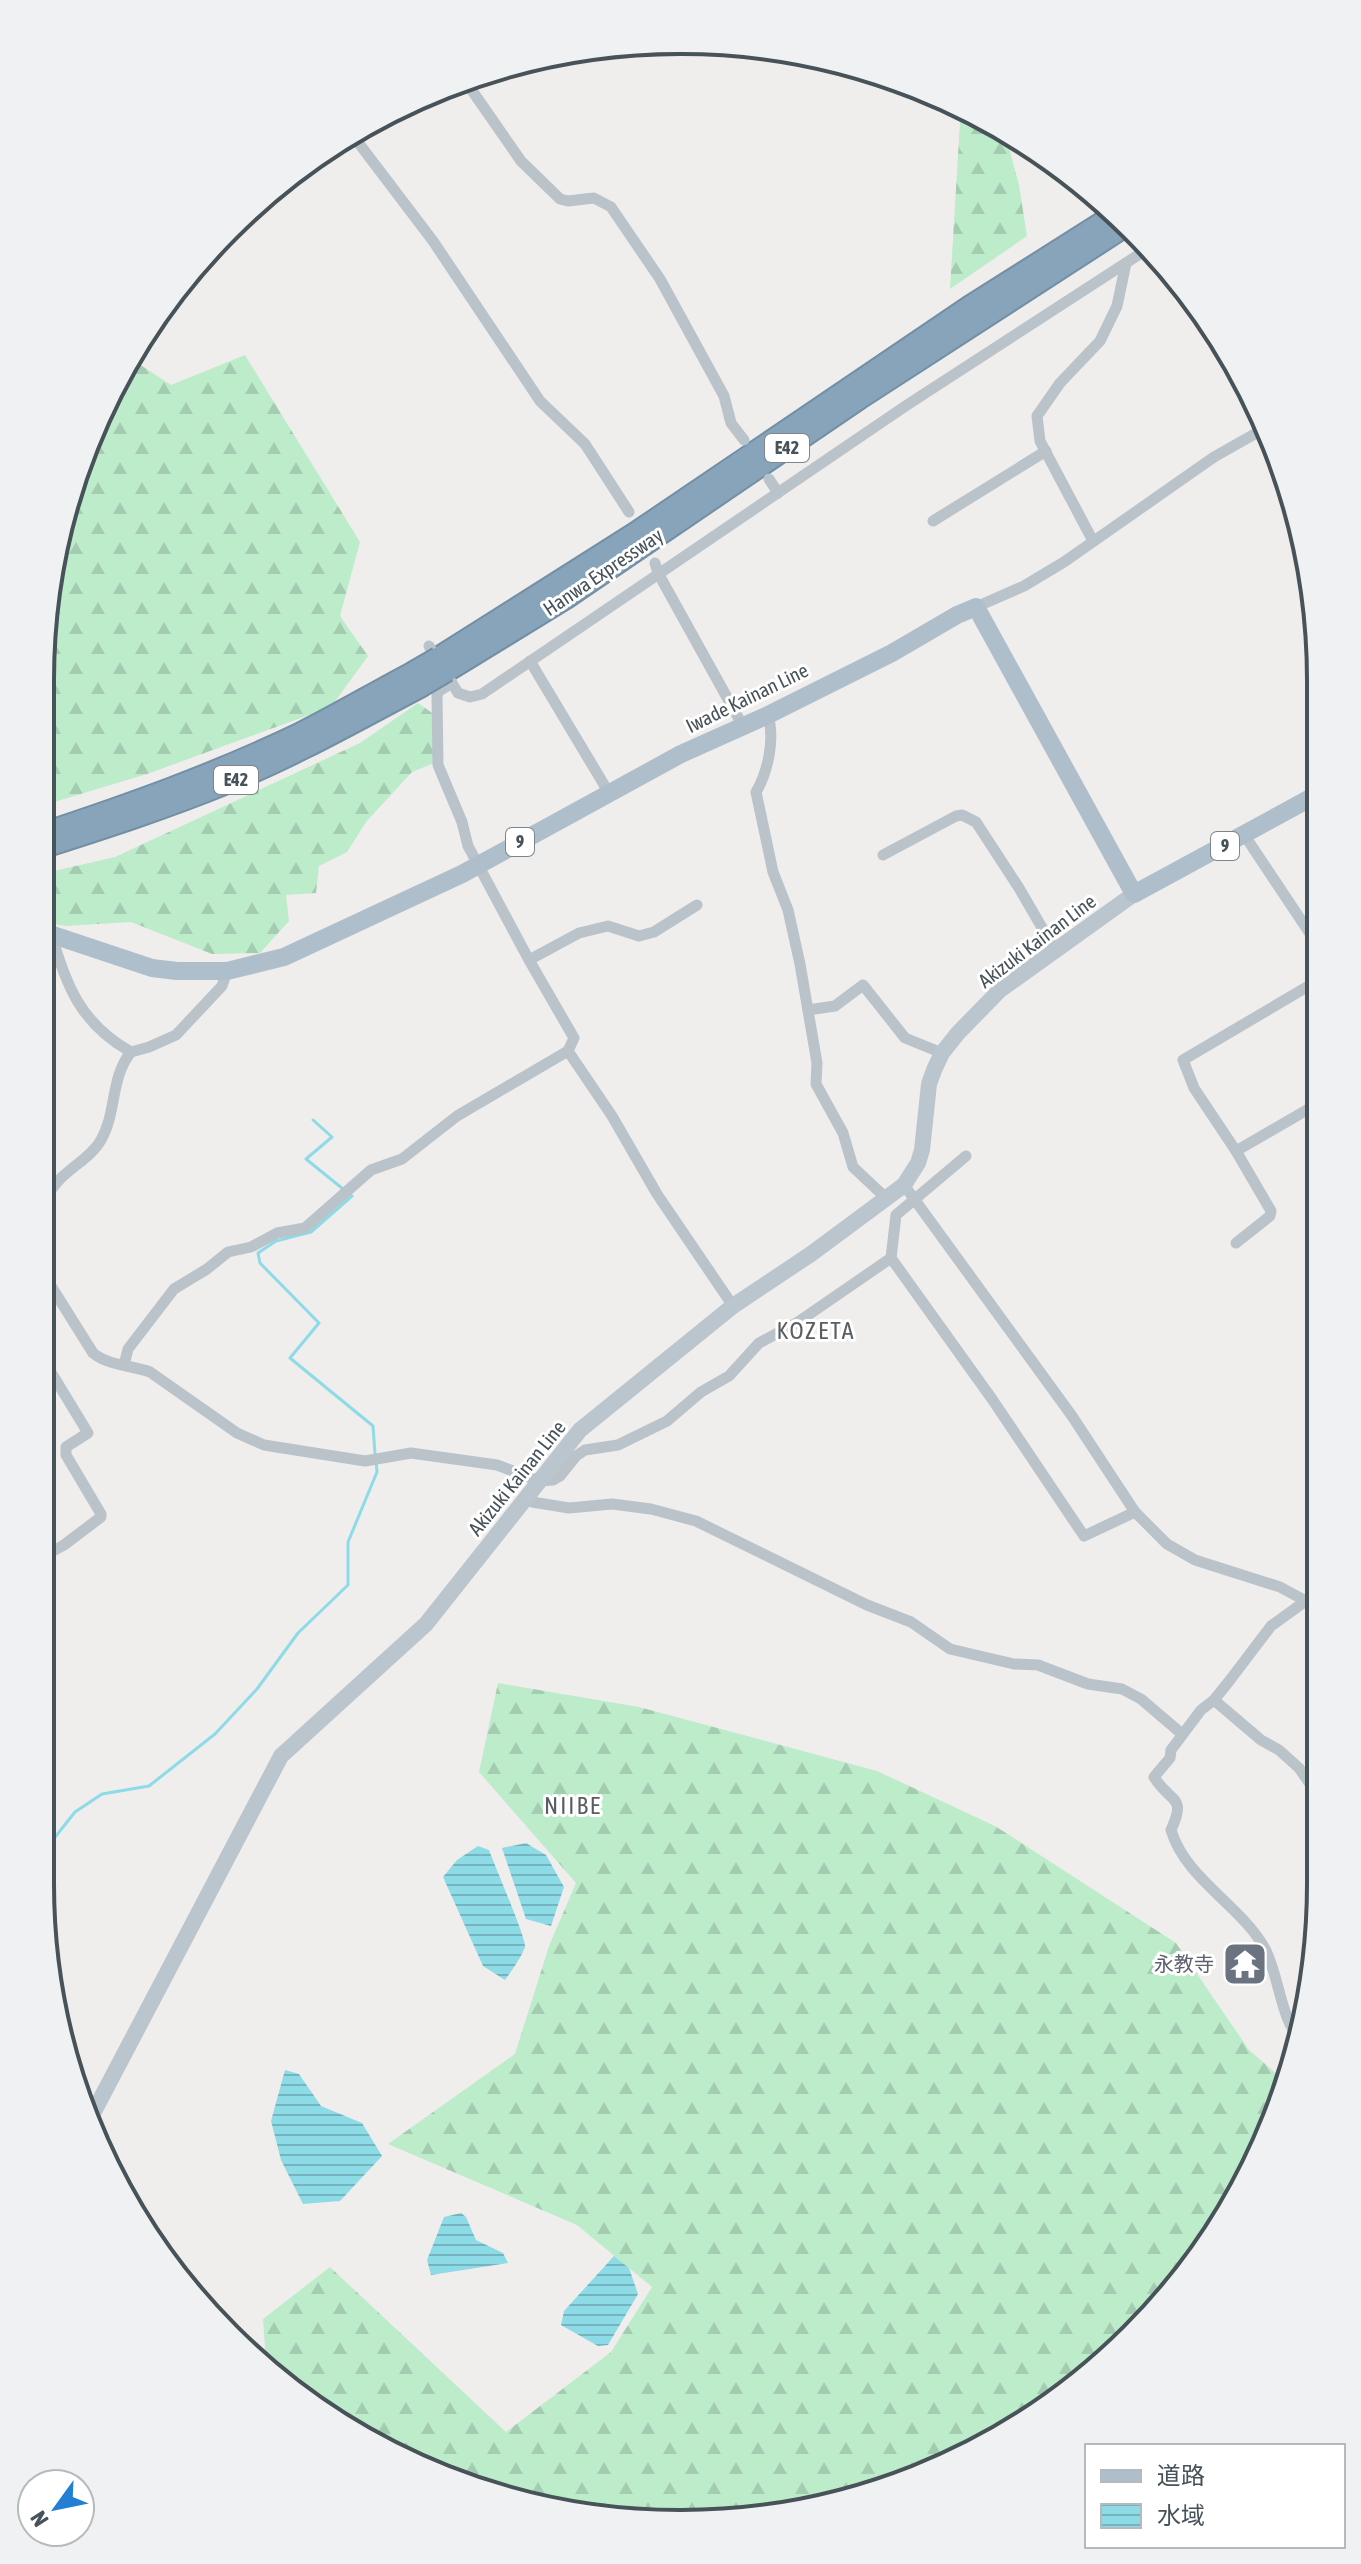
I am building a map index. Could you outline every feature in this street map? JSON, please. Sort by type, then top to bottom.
[{"type":"highway","name":"Hanwa Expressway","points":[[441,665],[969,307],[1106,220]]},
{"type":"highway","name":"Hanwa Expressway","points":[[54,844],[130,820],[229,783],[292,753],[441,665],[566,598],[860,398],[1118,231]]},
{"type":"highway","name":"Hanwa Expressway","points":[[54,830],[213,772],[416,680]]},
{"type":"main road","name":"Iwade Kainan Line","points":[[54,935],[152,968],[177,971],[227,971],[284,957],[477,866],[681,754],[744,728],[976,607]]},
{"type":"main road","points":[[976,607],[1134,894]]},
{"type":"main road","name":"9","points":[[1134,894],[1307,800]]},
{"type":"main road","name":"Akizuki Kainan Line","points":[[96,2108],[281,1756],[426,1624],[580,1430],[733,1306],[811,1254],[904,1185],[922,1150],[929,1084],[942,1053],[1000,990],[1134,894]]},
{"type":"street","points":[[472,90],[521,161],[560,199],[594,198],[611,207],[660,279],[724,396],[731,423],[744,440]]},
{"type":"street","points":[[359,143],[433,241],[540,401],[585,444],[629,512]]},
{"type":"street","points":[[441,665],[458,693],[470,697],[482,694],[656,568],[666,570],[907,405],[1140,254]]},
{"type":"street","points":[[1093,541],[1040,441],[1037,416],[1060,383],[1100,341],[1117,306],[1126,263]]},
{"type":"street","points":[[976,607],[1024,586],[1064,562],[1214,457],[1256,433]]},
{"type":"street","points":[[933,521],[1046,451]]},
{"type":"street","points":[[769,479],[778,493]]},
{"type":"street","points":[[656,568],[744,728]]},
{"type":"street","points":[[530,661],[609,793]]},
{"type":"street","points":[[124,1365],[128,1349],[174,1289],[228,1252],[251,1247],[277,1233],[305,1228],[371,1170],[402,1159],[457,1116],[568,1051],[574,1038],[477,866],[438,765],[437,695],[441,665]]},
{"type":"street","points":[[768,715],[771,723],[767,765],[756,792],[773,872],[791,924],[817,1063],[816,1084],[843,1133],[853,1167],[886,1198]]},
{"type":"street","points":[[883,855],[956,816],[962,815],[976,822],[1055,950]]},
{"type":"street","points":[[1245,836],[1307,929]]},
{"type":"street","points":[[529,960],[579,933],[608,926],[639,936],[654,932],[697,905]]},
{"type":"street","points":[[54,951],[70,989],[96,1028],[131,1052]]},
{"type":"street","points":[[54,1187],[99,1144],[107,1128],[122,1063],[131,1052],[176,1035],[222,986],[227,971]]},
{"type":"street","points":[[808,1010],[835,1006],[863,985],[905,1038],[942,1053]]},
{"type":"street","points":[[1236,1243],[1270,1216],[1271,1211],[1194,1088],[1183,1060],[1307,987]]},
{"type":"street","points":[[568,1051],[612,1116],[657,1194],[733,1306]]},
{"type":"street","points":[[1236,1151],[1307,1110]]},
{"type":"street","points":[[966,1156],[896,1215],[891,1258],[992,1399],[1084,1536],[1135,1512]]},
{"type":"street","points":[[904,1185],[1072,1416],[1135,1512],[1167,1544],[1195,1560],[1280,1587],[1307,1600],[1271,1626],[1214,1700],[1201,1710],[1182,1734],[1171,1750],[1170,1758],[1154,1777],[1179,1805],[1180,1812],[1171,1830],[1175,1843],[1222,1900],[1244,1918],[1266,1949],[1291,2023]]},
{"type":"street","points":[[54,1293],[93,1353],[103,1361],[150,1372],[237,1433],[264,1445],[365,1461],[411,1453],[497,1465],[539,1481],[560,1476],[585,1450],[618,1445],[667,1421],[701,1392],[729,1376],[759,1343],[798,1322],[891,1258]]},
{"type":"street","points":[[54,1379],[88,1433],[66,1447],[66,1455],[101,1517],[54,1550]]},
{"type":"street","points":[[525,1499],[569,1508],[612,1504],[651,1509],[696,1521],[867,1605],[911,1622],[950,1649],[1014,1664],[1038,1665],[1088,1684],[1122,1689],[1141,1699],[1182,1734]]},
{"type":"street","points":[[1214,1700],[1261,1740],[1279,1750],[1307,1780]]},
{"type":"green space","points":[[960,120],[1009,147],[1027,236],[950,289]]},
{"type":"green space","points":[[245,355],[360,542],[340,616],[368,656],[331,707],[147,774],[54,802],[55,640],[59,599],[75,518],[102,441],[140,364],[171,385]]},
{"type":"green space","points":[[418,703],[439,718],[439,761],[412,772],[366,822],[347,852],[319,866],[316,893],[286,895],[289,921],[260,953],[212,954],[131,922],[54,924],[54,871],[115,857],[360,743]]},
{"type":"green space","points":[[498,1683],[639,1707],[877,1771],[995,1826],[1176,1943],[1249,2050],[1277,2075],[1259,2123],[1223,2197],[1178,2265],[1152,2297],[1094,2355],[1062,2381],[994,2426],[958,2445],[882,2477],[843,2489],[762,2505],[721,2509],[640,2509],[599,2505],[518,2489],[479,2477],[367,2426],[299,2381],[265,2354],[263,2319],[330,2267],[506,2432],[611,2352],[652,2287],[577,2225],[388,2144],[515,2054],[549,1946],[576,1883],[479,1772]]},
{"type":"water","points":[[526,1843],[546,1855],[564,1887],[551,1926],[526,1919],[502,1848]]},
{"type":"water","points":[[478,1846],[489,1850],[524,1941],[525,1947],[505,1980],[483,1966],[443,1877],[457,1860]]},
{"type":"water","points":[[285,2070],[299,2074],[321,2106],[362,2123],[382,2156],[340,2201],[303,2204],[281,2160],[271,2121]]},
{"type":"water","points":[[461,2213],[466,2217],[476,2240],[503,2253],[508,2263],[431,2275],[427,2260],[444,2217]]},
{"type":"water","points":[[614,2256],[629,2268],[638,2294],[608,2345],[598,2346],[561,2325],[564,2311]]},
{"type":"waterway","points":[[313,1120],[332,1137],[306,1159],[343,1189]]},
{"type":"waterway","points":[[349,1194],[352,1196],[311,1232],[276,1241],[258,1253],[260,1263],[319,1323],[290,1358],[373,1426],[375,1454]]},
{"type":"waterway","points":[[54,1838],[75,1812],[102,1794],[149,1786],[215,1734],[257,1689],[298,1633],[348,1585],[348,1542],[377,1472],[376,1462]]},
{"type":"place","name":"永教寺","points":[[1245,1964]]},
{"type":"district","name":"KOZETA","points":[[816,1331]]},
{"type":"district","name":"NIIBE","points":[[573,1806]]}]
